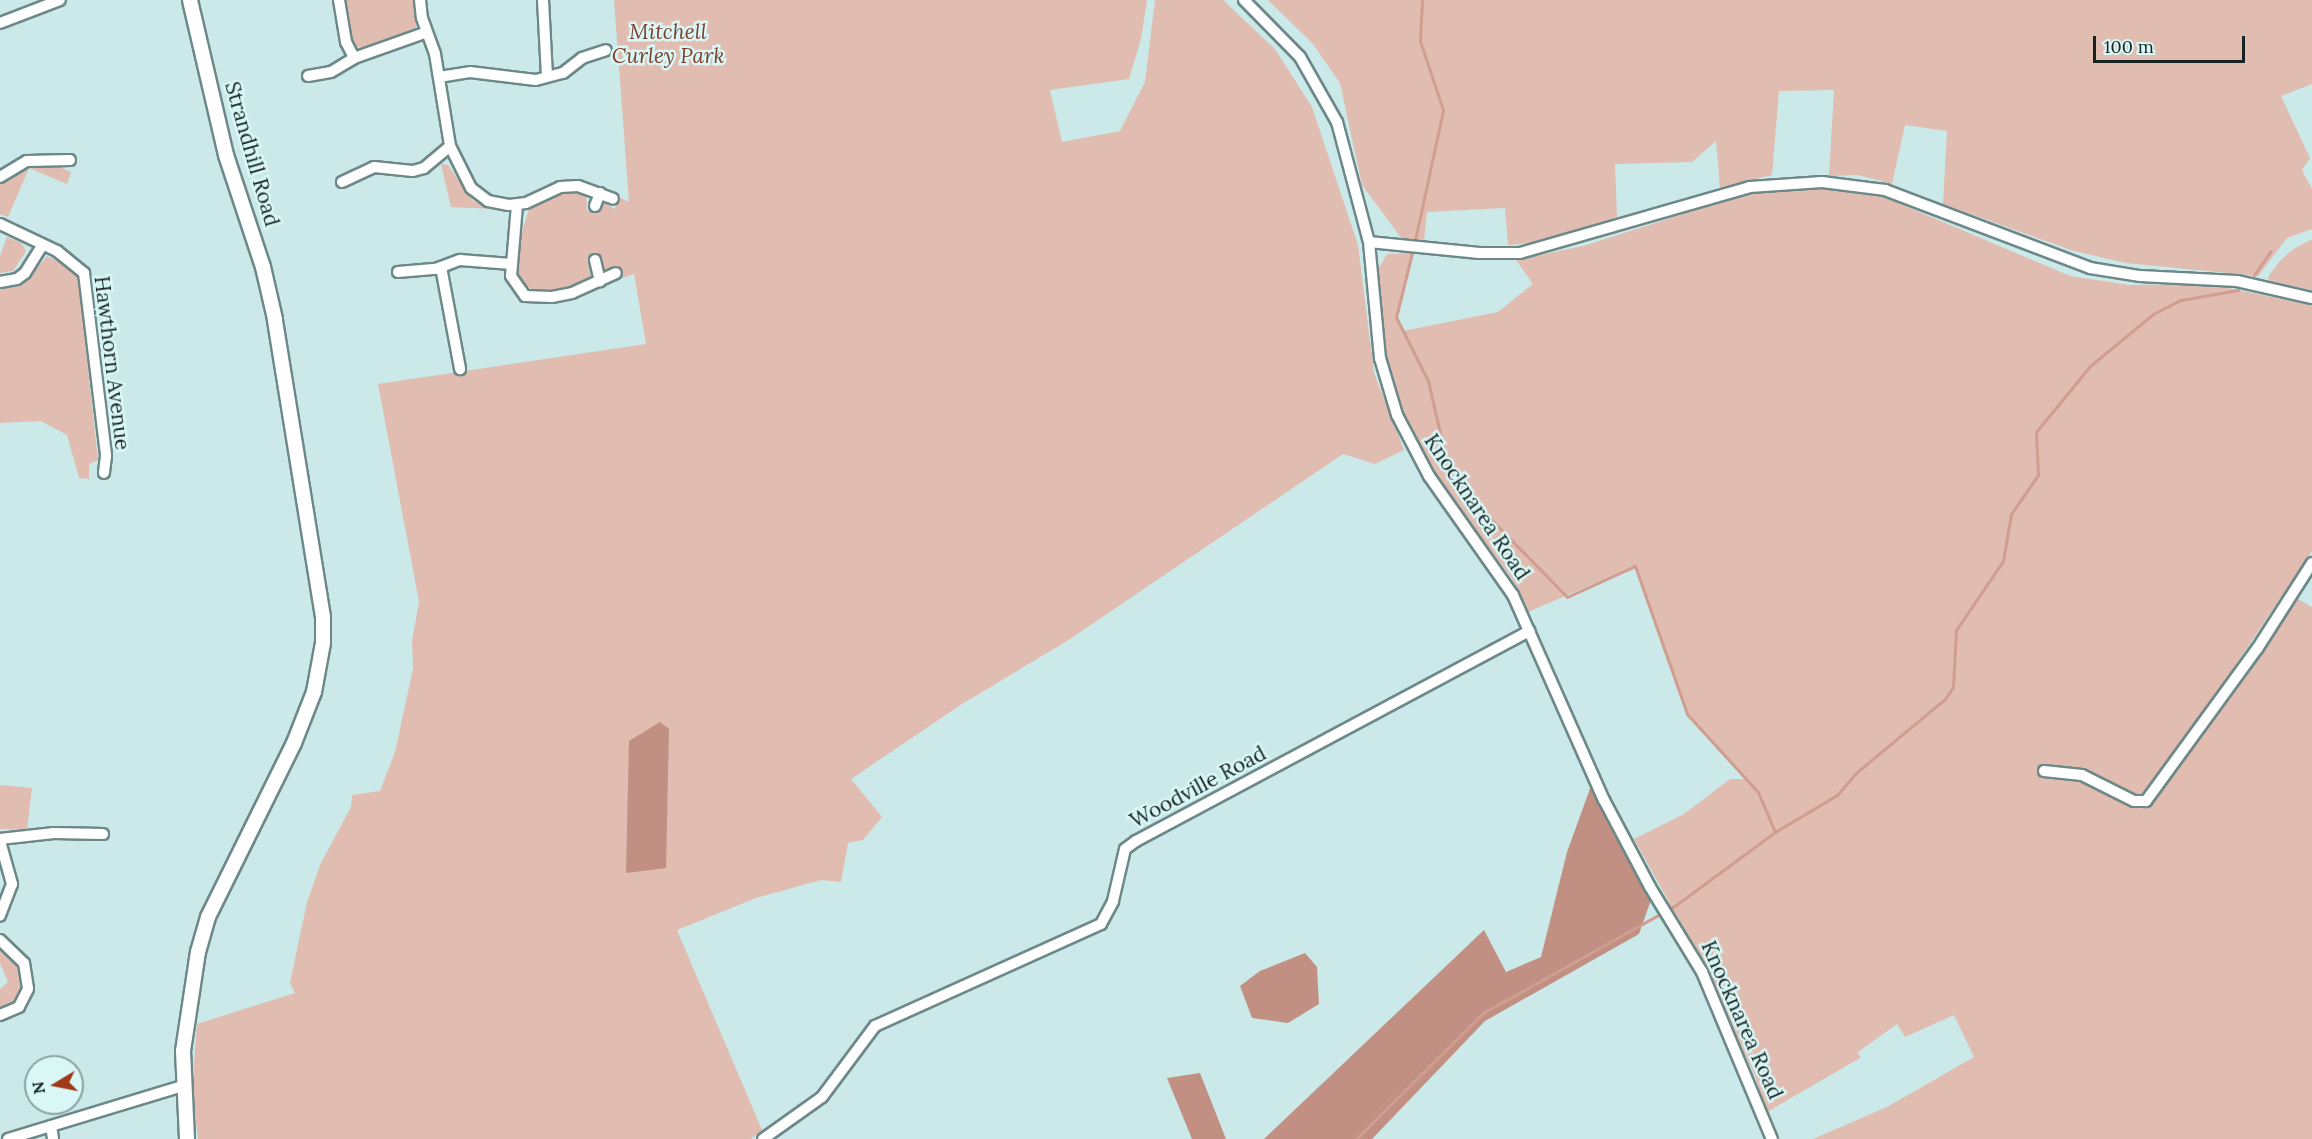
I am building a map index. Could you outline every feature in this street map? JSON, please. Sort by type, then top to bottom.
[{"type":"main road","name":"Strandhill Road","points":[[187,1139],[182,1086],[189,1002],[208,916],[294,743],[314,692],[323,643],[321,584],[275,319],[263,267],[226,155],[190,0]]},
{"type":"street","points":[[0,23],[60,0]]},
{"type":"street","points":[[339,0],[346,42],[354,58]]},
{"type":"street","points":[[420,0],[439,77],[450,146],[471,188],[488,201],[517,205],[560,188],[578,186],[612,199]]},
{"type":"street","points":[[543,0],[547,76]]},
{"type":"street","name":"Knocknarea Road","points":[[1244,0],[1290,45],[1324,95],[1352,170],[1369,242],[1380,358],[1397,415],[1429,476],[1502,577],[1529,631],[1604,800],[1720,1009],[1772,1139]]},
{"type":"street","points":[[308,76],[331,72],[354,58],[427,33]]},
{"type":"street","points":[[439,77],[470,72],[521,81],[563,73],[582,58],[606,50]]},
{"type":"street","points":[[342,182],[374,167],[413,171],[424,168],[450,146]]},
{"type":"street","points":[[0,177],[27,161],[70,160]]},
{"type":"street","points":[[1369,242],[1479,254],[1520,253],[1750,187],[1779,182],[1833,183],[1885,190],[1922,202],[2090,268],[2140,276],[2237,282],[2312,298]]},
{"type":"street","points":[[595,206],[600,193]]},
{"type":"street","points":[[517,205],[511,264],[516,288],[525,296],[552,297],[616,273]]},
{"type":"street","points":[[0,225],[42,246],[26,273],[0,282]]},
{"type":"street","name":"Hawthorn Avenue","points":[[42,246],[57,251],[84,273],[106,456],[104,473]]},
{"type":"street","points":[[398,272],[441,267],[460,260],[511,264]]},
{"type":"street","points":[[595,260],[600,280]]},
{"type":"street","points":[[441,267],[460,369]]},
{"type":"street","points":[[443,353],[456,351]]},
{"type":"street","points":[[2044,771],[2082,776],[2134,801],[2146,801],[2257,649],[2312,562]]},
{"type":"street","name":"Woodville Road","points":[[763,1139],[822,1097],[875,1026],[1101,924],[1113,901],[1125,849],[1136,841],[1529,631]]},
{"type":"street","points":[[0,916],[12,884],[0,840],[54,833],[103,834]]},
{"type":"street","points":[[0,940],[24,963],[28,989],[20,1007],[0,1015]]},
{"type":"street","points":[[8,1139],[182,1086]]},
{"type":"street","points":[[51,1126],[53,1139]]},
{"type":"green space","points":[[345,0],[413,0],[416,28],[368,48],[354,47]]},
{"type":"green space","name":"Mitchell Curley Park","points":[[614,0],[1147,0],[1141,39],[1129,79],[1050,90],[1062,142],[1120,131],[1145,82],[1155,0],[1223,0],[1275,49],[1312,107],[1358,245],[1374,373],[1404,450],[1375,464],[1343,454],[1067,641],[962,704],[851,779],[882,817],[863,840],[848,843],[841,882],[821,880],[756,898],[677,930],[762,1130],[751,1139],[198,1139],[192,1089],[197,1024],[295,993],[290,983],[307,902],[321,863],[351,807],[352,795],[380,791],[395,752],[413,669],[412,641],[419,602],[378,384],[646,344],[634,274],[623,278],[616,266],[603,270],[591,261],[590,279],[569,289],[537,292],[522,283],[518,270],[521,235],[530,206],[562,191],[586,190],[587,211],[595,212],[598,204],[604,203],[615,209],[619,197],[629,202]]},
{"type":"green space","points":[[1268,0],[2312,0],[2312,84],[2281,96],[2310,158],[2302,170],[2312,189],[2312,229],[2287,238],[2258,276],[2126,263],[2074,251],[1943,204],[1947,131],[1905,125],[1892,184],[1858,175],[1829,176],[1834,90],[1779,91],[1772,175],[1720,188],[1716,141],[1692,162],[1615,164],[1617,217],[1547,241],[1508,245],[1505,208],[1427,212],[1424,240],[1402,239],[1362,185],[1340,83],[1313,44]]},
{"type":"green space","points":[[53,164],[71,172],[67,184],[29,168],[8,217],[0,214],[0,184],[9,175],[27,166]]},
{"type":"green space","points":[[441,164],[448,165],[473,201],[494,209],[451,207]]},
{"type":"green space","points":[[1824,189],[1884,197],[2070,276],[2130,285],[2192,284],[2228,288],[2312,305],[2312,551],[2204,712],[2215,717],[2296,598],[2312,607],[2312,1139],[1813,1139],[1887,1107],[1974,1057],[1954,1015],[1905,1037],[1897,1024],[1858,1052],[1860,1058],[1767,1112],[1755,1076],[1694,945],[1666,905],[1669,902],[1634,839],[1684,814],[1730,779],[1746,779],[1687,714],[1635,566],[1528,612],[1512,579],[1443,487],[1407,423],[1384,356],[1377,272],[1387,254],[1412,253],[1396,316],[1403,331],[1498,312],[1533,284],[1516,260],[1583,246],[1734,198],[1762,192]]},
{"type":"green space","points":[[7,237],[21,243],[26,251],[13,271],[0,273],[0,256]]},
{"type":"green space","points":[[2312,239],[2312,290],[2269,281],[2268,277],[2279,262],[2292,250]]},
{"type":"green space","points":[[47,256],[71,267],[78,278],[98,460],[89,464],[89,479],[79,478],[67,435],[41,421],[0,423],[0,289],[23,285]]},
{"type":"green space","points":[[0,785],[32,788],[27,830],[0,829]]},
{"type":"green space","points":[[0,944],[21,966],[22,987],[20,1000],[0,1009],[0,989],[8,982],[0,963]]},
{"type":"shaded area","points":[[660,722],[669,729],[666,868],[626,873],[629,741]]},
{"type":"shaded area","points":[[1591,786],[1651,900],[1639,934],[1485,1021],[1372,1139],[1264,1139],[1484,930],[1506,972],[1541,957],[1567,852]]},
{"type":"shaded area","points":[[1305,953],[1317,967],[1319,1004],[1288,1023],[1252,1018],[1240,986],[1260,971]]},
{"type":"shaded area","points":[[1200,1073],[1226,1139],[1192,1139],[1167,1078]]},
{"type":"waterway","points":[[1415,240],[1443,110],[1420,41],[1422,0]]},
{"type":"waterway","points":[[2254,275],[2271,251]]},
{"type":"waterway","points":[[1412,253],[1396,317],[1428,381],[1446,459],[1478,506],[1567,597],[1635,566],[1687,714],[1758,792],[1775,832]]},
{"type":"waterway","points":[[1356,1139],[1483,1013],[1676,905],[1775,832],[1837,795],[1857,772],[1945,699],[1953,687],[1956,630],[2003,561],[2011,514],[2038,475],[2036,432],[2090,366],[2153,314],[2181,300],[2238,290]]}]
